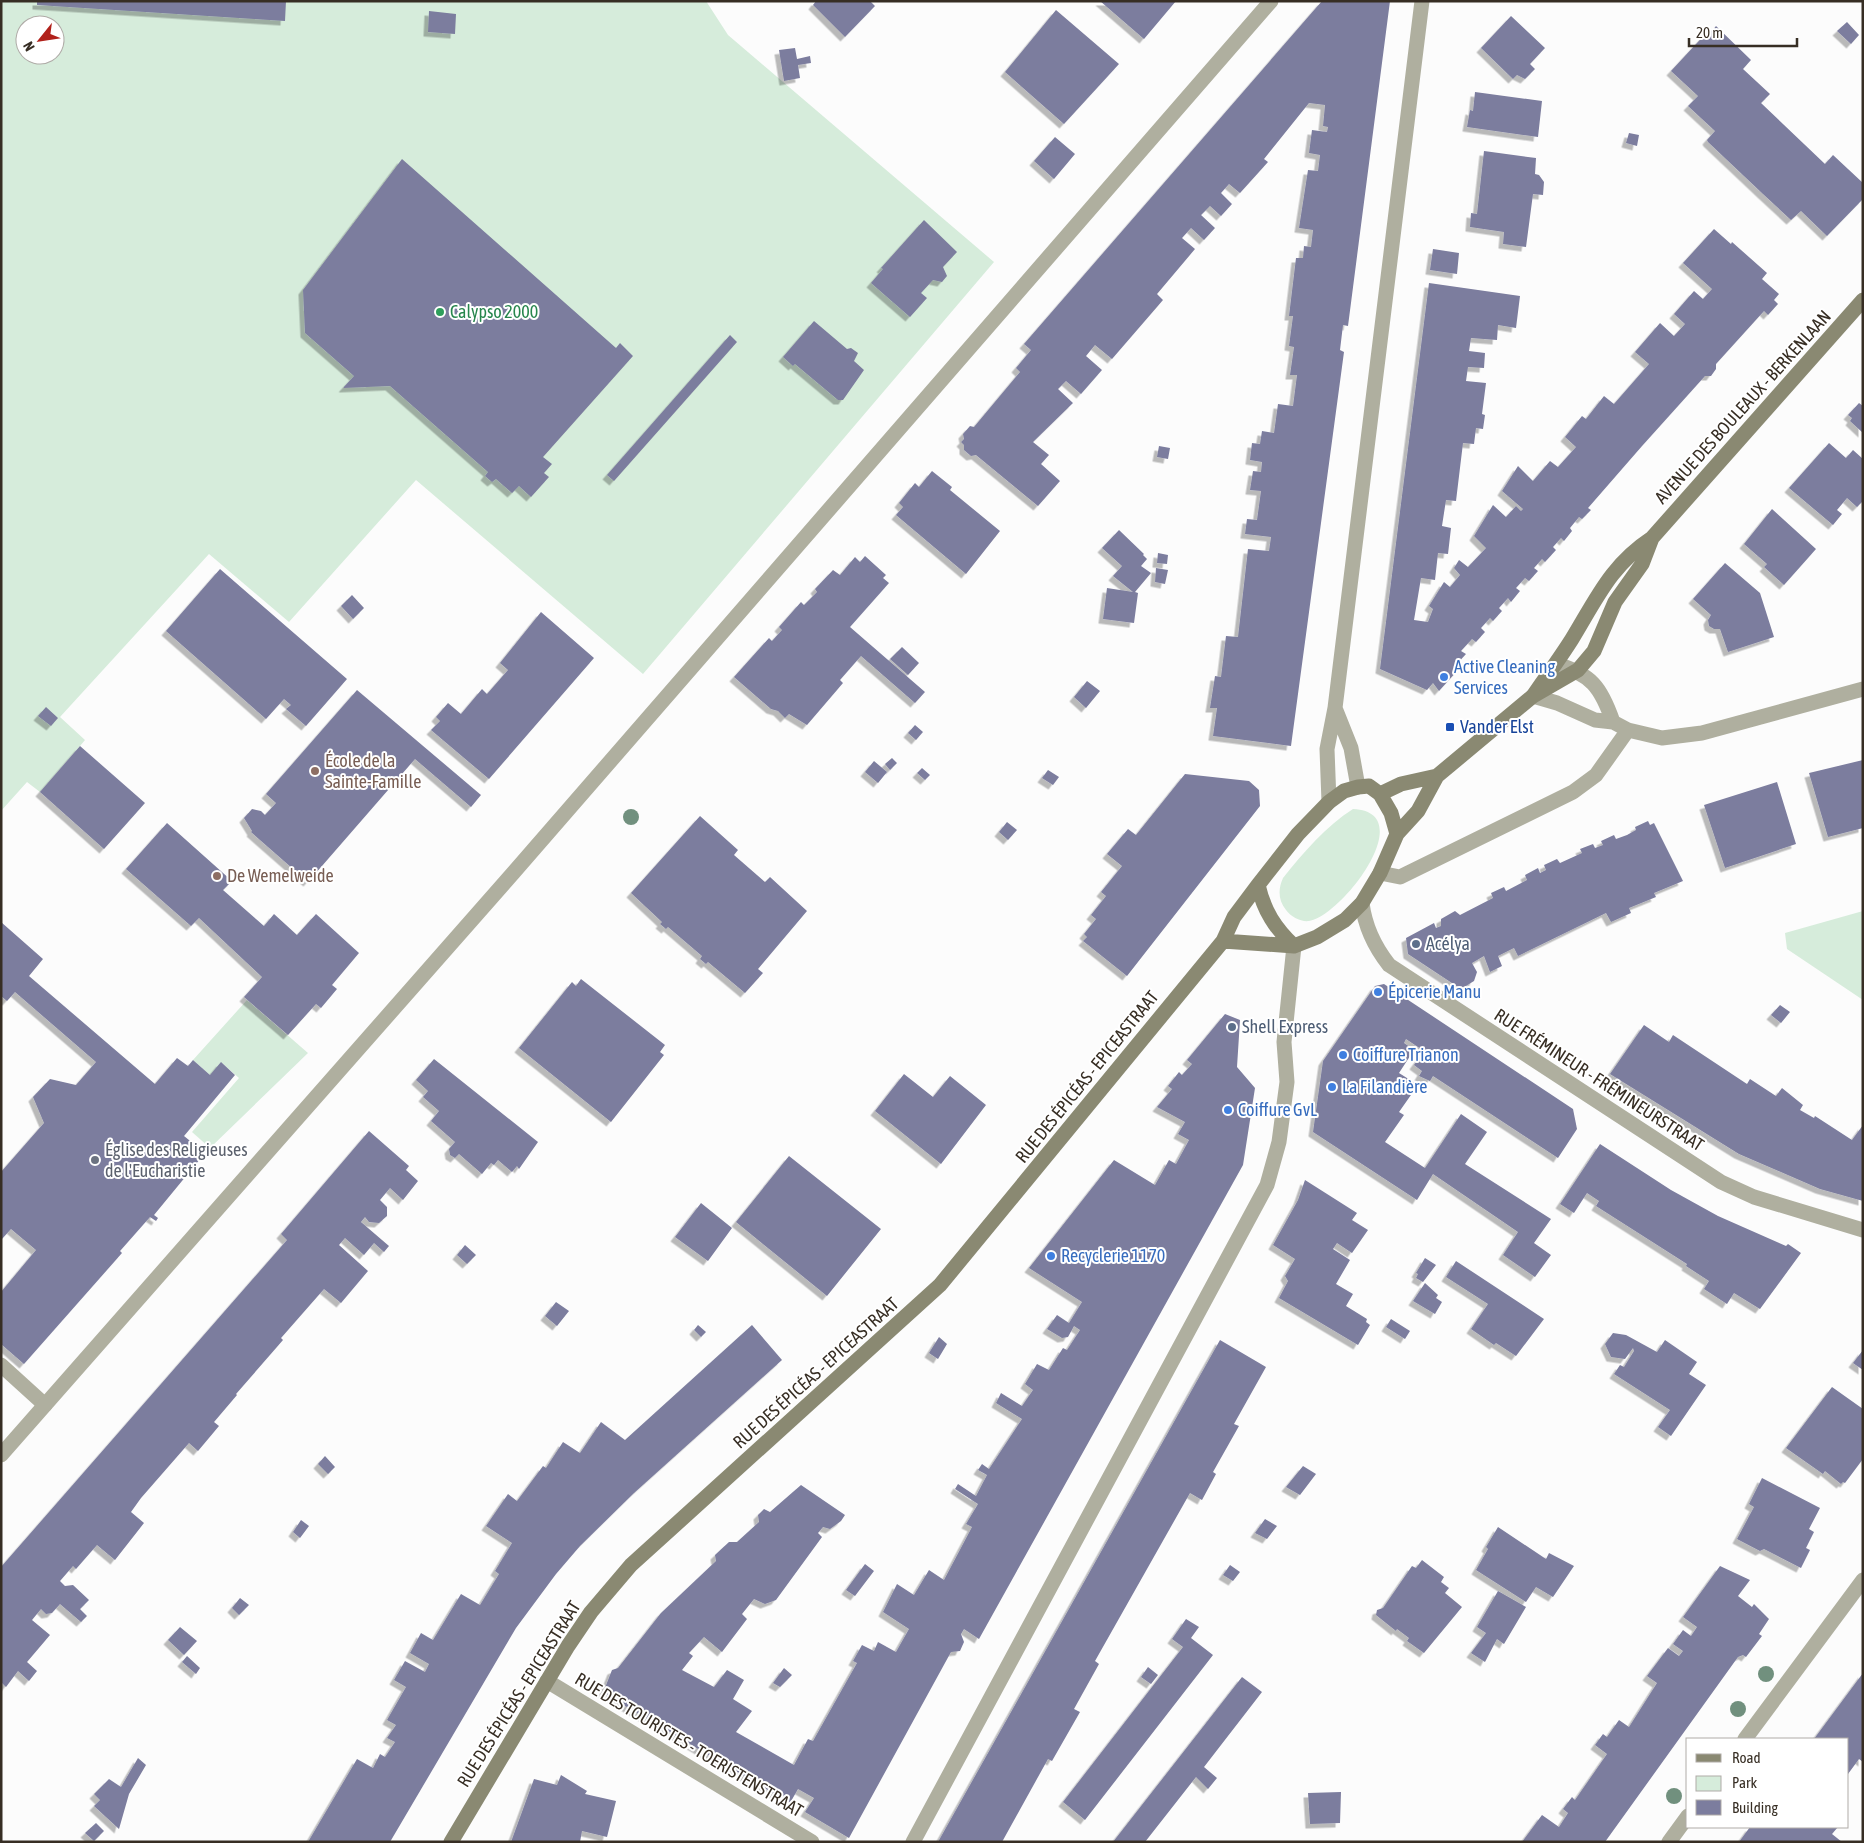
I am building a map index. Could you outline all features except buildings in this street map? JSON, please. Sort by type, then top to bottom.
[{"type":"street","points":[[1,1456],[533,850],[1271,1]]},
{"type":"street","points":[[1329,802],[1327,749],[1336,708],[1422,1]]},
{"type":"street","name":"AVENUE DES BOULEAUX - BERKENLAAN","points":[[1533,696],[1556,664],[1600,590],[1631,552],[1652,538],[1863,300]]},
{"type":"street","name":"AVENUE DES BOULEAUX - BERKENLAAN","points":[[1397,834],[1418,811],[1437,776],[1533,696],[1578,670],[1594,651],[1615,602],[1642,564],[1652,538]]},
{"type":"street","points":[[1556,664],[1578,670],[1605,698],[1613,722]]},
{"type":"street","points":[[1533,696],[1557,703],[1595,720],[1613,722],[1628,730],[1662,738],[1702,733],[1863,689]]},
{"type":"street","points":[[1223,941],[1294,946],[1317,937],[1345,920],[1362,904],[1380,874],[1397,834],[1391,813],[1380,794],[1369,786],[1358,786],[1352,748],[1336,708]]},
{"type":"street","points":[[1380,874],[1400,876],[1573,792],[1596,775],[1628,730]]},
{"type":"street","name":"AVENUE DES BOULEAUX - BERKENLAAN","points":[[1380,794],[1401,784],[1437,776]]},
{"type":"street","name":"RUE DES ÉPICÉAS - EPICEASTRAAT","points":[[451,1842],[547,1680],[591,1612],[631,1565],[940,1286],[1223,941],[1234,917],[1298,834],[1329,802],[1344,791],[1358,786]]},
{"type":"street","points":[[1258,885],[1263,906],[1277,930],[1294,946]]},
{"type":"street","name":"RUE FRÉMINEUR - FRÉMINEURSTRAAT","points":[[1362,904],[1364,920],[1379,952],[1389,965],[1713,1177],[1754,1198],[1863,1230]]},
{"type":"street","points":[[913,1842],[1267,1185],[1278,1142],[1288,1082],[1284,1042],[1294,946]]},
{"type":"street","points":[[1,1365],[45,1405]]},
{"type":"street","points":[[1746,1738],[1863,1580]]},
{"type":"street","name":"RUE DES TOURISTES - TOERISTENSTRAAT","points":[[547,1680],[812,1842]]},
{"type":"street","points":[[1669,1842],[1686,1819]]},
{"type":"green space","points":[[1,1],[706,1],[728,35],[994,262],[643,674],[416,480],[289,622],[209,554],[60,717],[85,740],[40,792],[27,782],[1,811]]},
{"type":"green space","points":[[1353,809],[1372,814],[1379,827],[1378,844],[1369,864],[1339,902],[1323,915],[1309,921],[1296,919],[1288,913],[1281,902],[1280,886],[1283,878],[1324,832]]},
{"type":"green space","points":[[1863,911],[1863,1000],[1787,949],[1785,933]]},
{"type":"green space","points":[[247,1000],[308,1053],[210,1148],[192,1132],[239,1078],[222,1063],[210,1075],[193,1060]]},
{"type":"place","name":"Calypso 2000","points":[[440,312]]},
{"type":"place","name":"Active Cleaning Services","points":[[1444,677]]},
{"type":"place","name":"Vander Elst","points":[[1450,727]]},
{"type":"place","name":"École de la Sainte-Famille","points":[[315,771]]},
{"type":"place","name":"De Wemelweide","points":[[217,876]]},
{"type":"place","name":"Acélya","points":[[1416,944]]},
{"type":"place","name":"Épicerie Manu","points":[[1378,992]]},
{"type":"place","name":"Shell Express","points":[[1232,1027]]},
{"type":"place","name":"Coiffure Trianon","points":[[1343,1055]]},
{"type":"place","name":"La Filandière","points":[[1332,1087]]},
{"type":"place","name":"Coiffure GvL","points":[[1228,1110]]},
{"type":"place","name":"Église des Religieuses de l'Eucharistie","points":[[95,1160]]},
{"type":"place","name":"Recyclerie 1170","points":[[1051,1256]]}]
